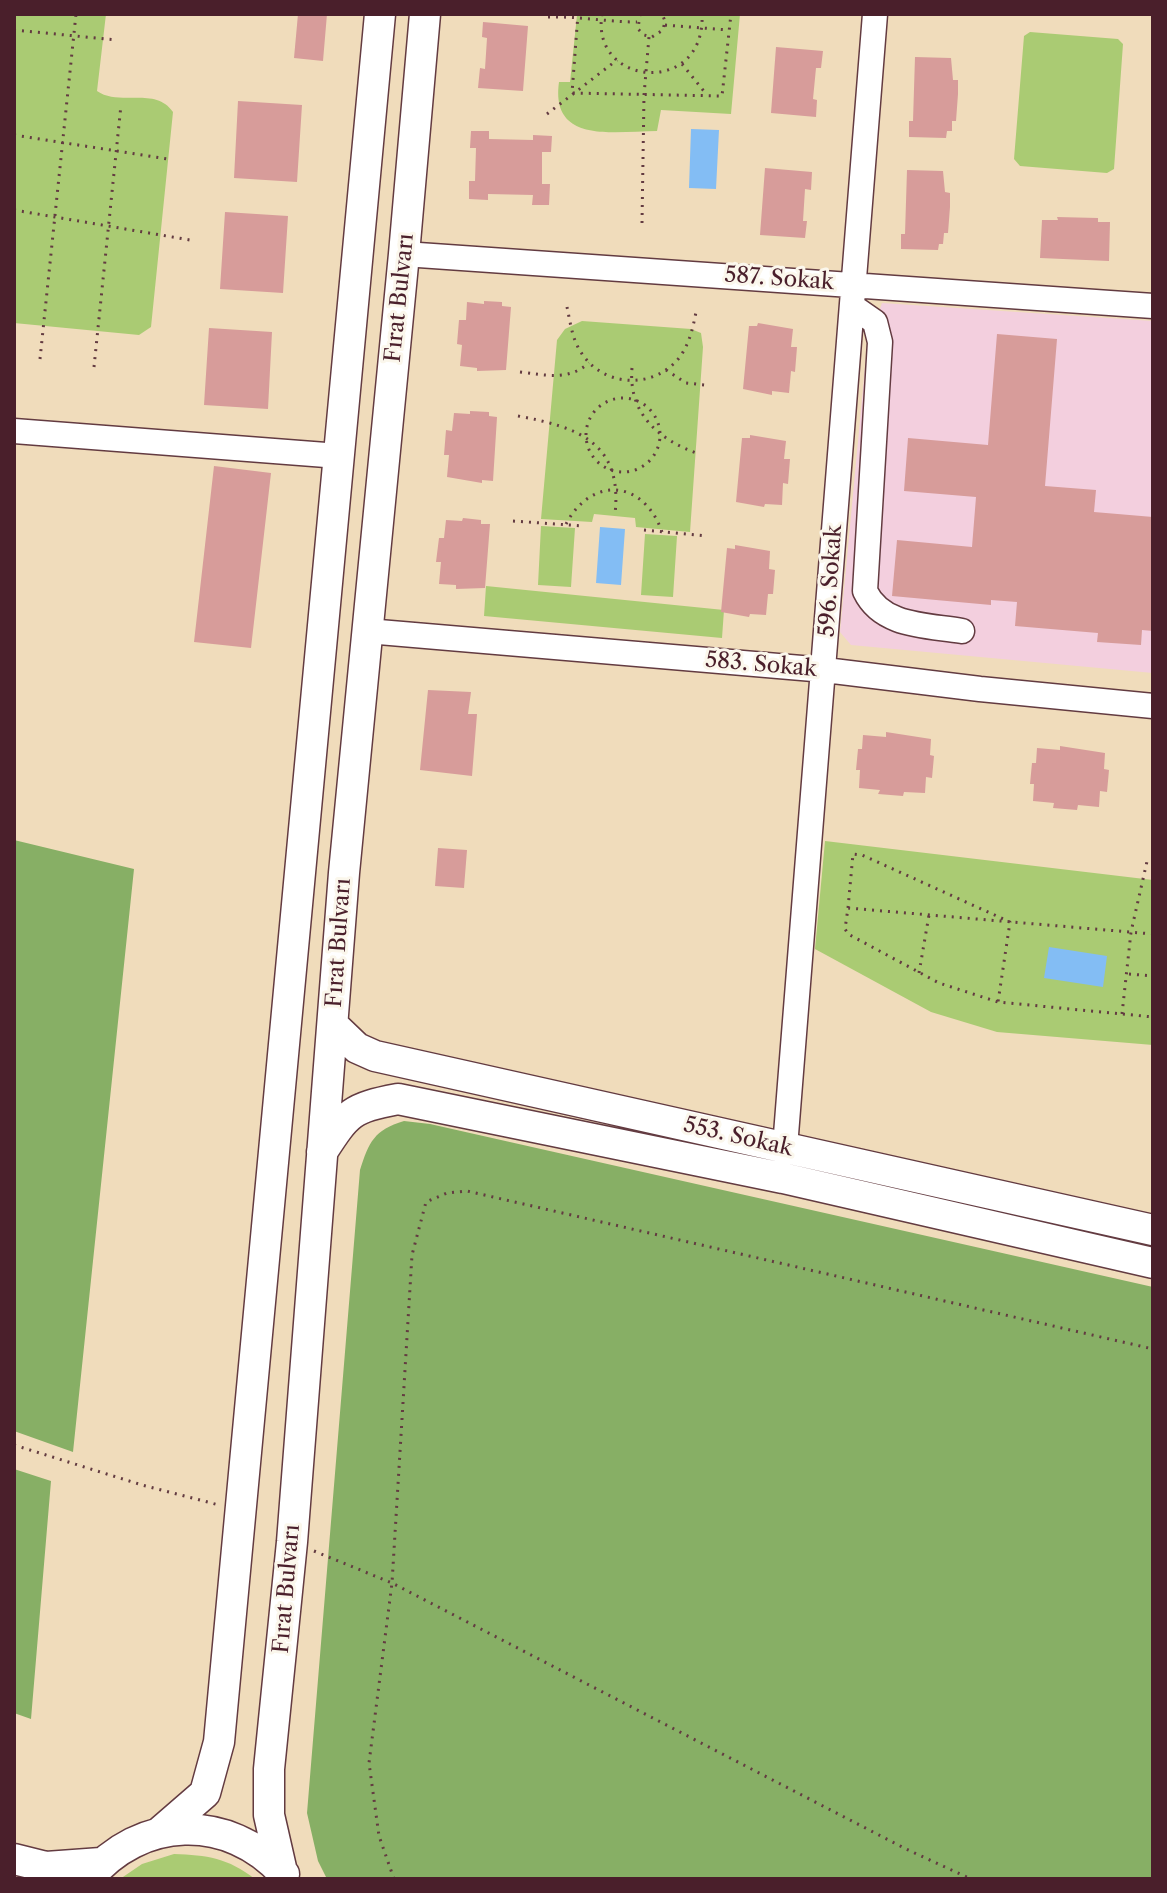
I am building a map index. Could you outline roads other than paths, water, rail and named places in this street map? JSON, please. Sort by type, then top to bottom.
[{"type":"main road","name":"Fırat Bulvarı","points":[[160,1832],[205,1793],[219,1742],[380,14]]},
{"type":"main road","name":"Fırat Bulvarı","points":[[285,1875],[269,1815],[269,1769],[292,1542],[321,1154],[367,631],[425,14]]},
{"type":"main road","name":"553. Sokak","points":[[333,1025],[357,1048],[375,1056],[1153,1230]]},
{"type":"main road","points":[[321,1154],[340,1125],[361,1106],[398,1099],[783,1178],[1153,1263]]},
{"type":"main road","points":[[14,1859],[46,1867],[94,1871],[128,1844],[160,1832],[193,1829],[226,1835],[257,1849],[285,1875]]},
{"type":"street","name":"596. Sokak","points":[[785,1147],[875,14]]},
{"type":"street","name":"587. Sokak","points":[[404,254],[853,295],[1153,306]]},
{"type":"street","points":[[853,295],[875,322],[880,342],[865,591],[871,604],[891,619],[962,631]]},
{"type":"street","points":[[14,431],[339,456]]},
{"type":"street","name":"583. Sokak","points":[[367,631],[825,670],[1153,706]]},
{"type":"water","points":[[691,129],[719,130],[716,189],[689,188]]},
{"type":"water","points":[[600,527],[625,529],[621,585],[596,583]]},
{"type":"water","points":[[1049,947],[1107,956],[1103,987],[1044,978]]}]
